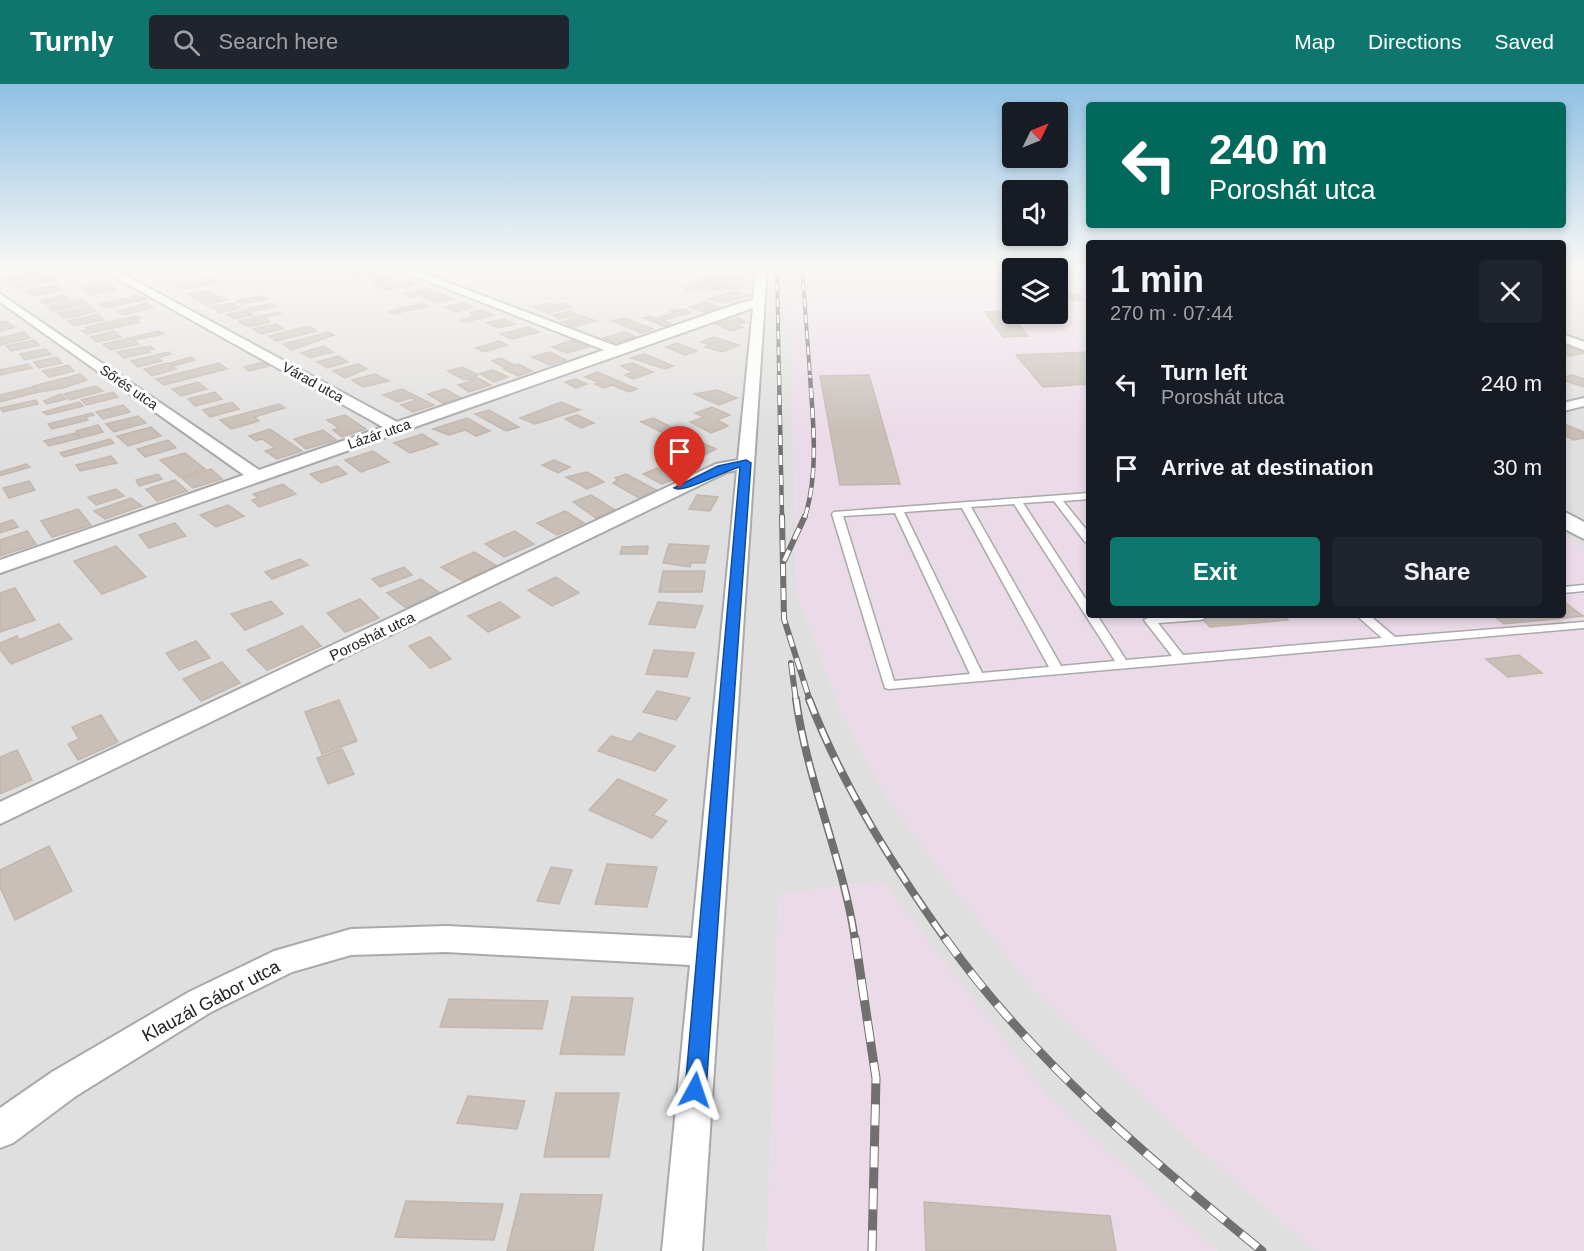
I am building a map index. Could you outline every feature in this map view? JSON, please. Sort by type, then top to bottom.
[{"type":"street","name":"Sőrés utca","points":[[35,321],[258,477]]},
{"type":"street","name":"Várad utca","points":[[202,321],[397,428]]},
{"type":"street","points":[[540,321],[616,350]]},
{"type":"street","name":"Lázár utca","points":[[0,567],[697,321]]},
{"type":"street","points":[[682,1251],[758,321]]},
{"type":"street","points":[[1566,339],[1584,346]]},
{"type":"street","points":[[1566,406],[1584,402]]},
{"type":"street","name":"Poroshát utca","points":[[0,814],[722,468],[746,463]]},
{"type":"street","points":[[1566,520],[1584,532]]},
{"type":"street","name":"Klauzál Gábor utca","points":[[0,1130],[64,1084],[200,1002],[285,961],[351,942],[446,939],[707,952]]},
{"type":"lane","points":[[1086,496],[837,514],[889,685],[1584,625]]},
{"type":"lane","points":[[1057,499],[1086,536]]},
{"type":"lane","points":[[1017,501],[1086,607]]},
{"type":"lane","points":[[965,505],[1057,670]]},
{"type":"lane","points":[[898,510],[978,677]]},
{"type":"lane","points":[[1566,590],[1581,588]]},
{"type":"lane","points":[[1093,618],[1123,664]]},
{"type":"lane","points":[[1148,618],[1180,659]]},
{"type":"lane","points":[[1365,618],[1392,641]]},
{"type":"shaded area","points":[[0,321],[792,321],[796,591],[842,714],[887,798],[1030,986],[1189,1140],[1315,1251],[1218,1251],[1184,1223],[1047,1096],[883,882],[779,894],[767,1251],[0,1251]]},
{"type":"shaded area","points":[[792,321],[1002,321],[1002,324],[1068,324],[1068,321],[1086,321],[1086,618],[1566,618],[1566,536],[1584,549],[1584,1251],[1315,1251],[1189,1140],[1030,986],[944,877],[887,798],[842,714],[796,591]]},
{"type":"shaded area","points":[[1566,321],[1584,321],[1584,549],[1566,536]]},
{"type":"shaded area","points":[[883,882],[1048,1096],[1218,1251],[767,1251],[779,894]]},
{"type":"building","points":[[6,321],[15,327],[0,332],[0,322]]},
{"type":"building","points":[[69,321],[97,321],[74,326]]},
{"type":"building","points":[[111,321],[139,322],[87,334],[82,331],[89,329],[86,327]]},
{"type":"building","points":[[240,321],[270,322],[248,327]]},
{"type":"building","points":[[509,321],[515,324],[498,328],[487,323]]},
{"type":"building","points":[[564,321],[594,321],[574,327],[562,322]]},
{"type":"building","points":[[613,321],[633,321],[653,329],[642,333]]},
{"type":"building","points":[[652,321],[671,324],[664,326]]},
{"type":"building","points":[[725,321],[746,322],[737,324],[743,327],[731,331],[716,324]]},
{"type":"building","points":[[992,321],[1018,324],[1028,336],[1003,337]]},
{"type":"building","points":[[276,324],[284,329],[261,334],[253,329]]},
{"type":"building","points":[[309,326],[317,331],[276,341],[269,336]]},
{"type":"building","points":[[528,327],[539,332],[512,339],[501,334]]},
{"type":"building","points":[[114,331],[121,337],[97,342],[91,337]]},
{"type":"building","points":[[159,331],[164,334],[134,340],[139,344],[111,350],[103,344]]},
{"type":"building","points":[[24,332],[30,338],[0,345],[0,338]]},
{"type":"building","points":[[329,332],[334,335],[292,350],[283,344]]},
{"type":"building","points":[[624,332],[636,337],[615,343],[604,338]]},
{"type":"building","points":[[713,337],[739,345],[722,352],[705,347],[711,345],[701,342]]},
{"type":"building","points":[[34,340],[39,345],[11,351],[6,346]]},
{"type":"building","points":[[573,340],[588,347],[567,353],[552,347]]},
{"type":"building","points":[[499,341],[507,345],[484,352],[476,348]]},
{"type":"building","points":[[677,343],[697,351],[685,355],[666,347]]},
{"type":"building","points":[[1566,345],[1584,352],[1584,353],[1570,356],[1566,354]]},
{"type":"building","points":[[150,346],[154,349],[147,350],[150,352],[124,358],[117,352]]},
{"type":"building","points":[[324,346],[333,352],[310,358],[301,353]]},
{"type":"building","points":[[45,349],[51,354],[25,360],[20,354]]},
{"type":"building","points":[[169,352],[171,354],[158,358],[162,361],[138,367],[131,361]]},
{"type":"building","points":[[550,352],[566,360],[549,365],[532,357]]},
{"type":"building","points":[[1086,352],[1086,384],[1043,387],[1016,355]]},
{"type":"building","points":[[644,354],[673,366],[665,369],[631,358]]},
{"type":"building","points":[[338,356],[348,362],[327,368],[317,362]]},
{"type":"building","points":[[57,357],[62,363],[39,368],[34,362]]},
{"type":"building","points":[[191,357],[195,360],[173,366],[170,363]]},
{"type":"building","points":[[501,358],[514,365],[505,368],[492,361]]},
{"type":"building","points":[[263,362],[269,366],[249,371],[244,367]]},
{"type":"building","points":[[168,363],[176,369],[152,376],[144,369]]},
{"type":"building","points":[[219,363],[227,369],[164,385],[156,379]]},
{"type":"building","points":[[632,363],[653,372],[633,379],[625,375],[633,372],[621,366]]},
{"type":"building","points":[[28,364],[32,368],[0,375],[0,370]]},
{"type":"building","points":[[358,364],[367,369],[345,378],[333,371]]},
{"type":"building","points":[[518,364],[532,371],[518,376],[504,369]]},
{"type":"building","points":[[68,365],[74,371],[49,377],[43,371]]},
{"type":"building","points":[[462,367],[478,375],[464,380],[448,371]]},
{"type":"building","points":[[493,370],[508,377],[494,382],[480,374]]},
{"type":"building","points":[[597,372],[637,389],[629,392],[612,385],[604,388],[595,384],[600,383],[585,377]]},
{"type":"building","points":[[80,374],[87,380],[63,388],[40,392],[33,386]]},
{"type":"building","points":[[375,374],[389,381],[363,387],[352,380]]},
{"type":"building","points":[[869,375],[900,484],[840,485],[820,376]]},
{"type":"building","points":[[1573,375],[1584,379],[1584,387],[1566,381],[1566,376]]},
{"type":"building","points":[[476,377],[491,385],[469,392],[458,385],[472,381],[467,379]]},
{"type":"building","points":[[576,379],[587,384],[576,388],[565,382]]},
{"type":"building","points":[[198,382],[207,389],[181,396],[172,389]]},
{"type":"building","points":[[96,386],[103,391],[70,400],[64,394]]},
{"type":"building","points":[[33,387],[38,392],[0,402],[0,395]]},
{"type":"building","points":[[402,389],[434,405],[413,412],[401,405],[416,400],[411,398],[398,402],[383,395]]},
{"type":"building","points":[[445,389],[463,399],[446,405],[428,394]]},
{"type":"building","points":[[717,390],[737,398],[719,405],[694,394]]},
{"type":"building","points":[[113,392],[118,397],[86,405],[81,400]]},
{"type":"building","points":[[215,392],[222,399],[195,406],[188,399]]},
{"type":"building","points":[[61,394],[66,399],[47,404],[44,401]]},
{"type":"building","points":[[36,400],[38,404],[3,412],[0,408]]},
{"type":"building","points":[[79,402],[83,406],[47,415],[43,412]]},
{"type":"building","points":[[232,402],[239,409],[210,417],[203,410]]},
{"type":"building","points":[[561,402],[580,410],[535,424],[520,418]]},
{"type":"building","points":[[279,404],[285,408],[254,417],[259,421],[231,429],[220,420]]},
{"type":"building","points":[[123,405],[130,412],[103,419],[96,412]]},
{"type":"building","points":[[712,407],[730,415],[717,420],[728,426],[711,433],[690,422],[704,417],[695,413]]},
{"type":"building","points":[[489,410],[519,427],[506,431],[475,414]]},
{"type":"building","points":[[92,413],[94,415],[85,417],[88,420],[52,429],[48,424]]},
{"type":"building","points":[[345,415],[366,429],[342,437],[333,430],[339,428],[327,420]]},
{"type":"building","points":[[577,415],[594,423],[581,428],[565,419]]},
{"type":"building","points":[[138,416],[146,423],[114,432],[106,424]]},
{"type":"building","points":[[467,418],[490,431],[476,436],[465,430],[449,435],[433,429]]},
{"type":"building","points":[[653,418],[683,433],[671,437],[641,422]]},
{"type":"building","points":[[98,425],[103,432],[81,438],[76,431]]},
{"type":"building","points":[[1566,425],[1584,432],[1584,438],[1574,440],[1566,436]]},
{"type":"building","points":[[151,427],[161,436],[128,446],[117,436]]},
{"type":"building","points":[[270,429],[302,451],[277,459],[265,451],[275,448],[262,439],[256,441],[249,436]]},
{"type":"building","points":[[323,430],[336,440],[306,449],[294,439]]},
{"type":"building","points":[[75,433],[80,438],[49,446],[44,441]]},
{"type":"building","points":[[422,434],[438,444],[410,453],[394,443]]},
{"type":"building","points":[[691,438],[716,449],[698,458],[672,446]]},
{"type":"building","points":[[110,439],[114,443],[64,457],[60,453]]},
{"type":"building","points":[[168,440],[176,448],[145,457],[137,449]]},
{"type":"building","points":[[373,451],[389,462],[361,472],[345,460]]},
{"type":"building","points":[[185,453],[205,469],[180,477],[160,460]]},
{"type":"building","points":[[111,456],[117,463],[80,471],[76,465]]},
{"type":"building","points":[[674,458],[700,468],[685,476],[659,466]]},
{"type":"building","points":[[554,460],[570,467],[558,473],[542,465]]},
{"type":"building","points":[[26,464],[30,467],[0,476],[0,472]]},
{"type":"building","points":[[337,466],[347,474],[321,483],[310,474]]},
{"type":"building","points":[[657,468],[677,478],[662,484],[643,474]]},
{"type":"building","points":[[211,469],[222,479],[193,488],[182,478]]},
{"type":"building","points":[[587,472],[604,482],[587,489],[566,477]]},
{"type":"building","points":[[158,474],[162,479],[139,486],[136,480]]},
{"type":"building","points":[[626,474],[656,490],[639,498],[613,483],[618,480],[615,478]]},
{"type":"building","points":[[175,480],[187,491],[157,501],[146,489]]},
{"type":"building","points":[[29,481],[35,490],[9,498],[3,488]]},
{"type":"building","points":[[283,484],[296,494],[259,507],[252,500],[258,498],[253,494]]},
{"type":"building","points":[[116,489],[124,496],[96,505],[88,497]]},
{"type":"building","points":[[591,495],[615,510],[596,518],[573,502]]},
{"type":"building","points":[[697,495],[718,497],[710,511],[689,509]]},
{"type":"building","points":[[131,498],[142,506],[105,519],[94,511]]},
{"type":"building","points":[[228,505],[244,516],[216,527],[200,515]]},
{"type":"building","points":[[78,509],[91,525],[52,537],[41,521]]},
{"type":"building","points":[[565,511],[584,523],[557,535],[537,523]]},
{"type":"building","points":[[13,520],[18,527],[0,533],[0,524]]},
{"type":"building","points":[[175,523],[186,536],[149,548],[139,535]]},
{"type":"building","points":[[27,531],[36,544],[0,556],[0,540]]},
{"type":"building","points":[[515,531],[534,544],[504,557],[485,544]]},
{"type":"building","points":[[669,544],[709,546],[705,563],[691,563],[690,567],[663,563]]},
{"type":"building","points":[[116,546],[146,577],[102,594],[74,561]]},
{"type":"building","points":[[648,546],[647,554],[620,554],[622,547]]},
{"type":"building","points":[[474,552],[497,566],[463,581],[441,567]]},
{"type":"building","points":[[300,559],[308,565],[272,579],[265,572]]},
{"type":"building","points":[[404,567],[412,575],[380,587],[372,579]]},
{"type":"building","points":[[663,571],[705,571],[702,592],[659,592]]},
{"type":"building","points":[[556,577],[579,593],[552,606],[528,590]]},
{"type":"building","points":[[421,579],[440,593],[406,608],[387,593]]},
{"type":"building","points":[[15,588],[35,620],[0,632],[0,593]]},
{"type":"building","points":[[360,599],[379,618],[345,632],[327,613]]},
{"type":"building","points":[[271,601],[283,614],[245,630],[231,614]]},
{"type":"building","points":[[500,602],[520,617],[488,632],[468,616]]},
{"type":"building","points":[[658,602],[703,606],[695,628],[649,624]]},
{"type":"building","points":[[1566,603],[1583,616],[1566,618]]},
{"type":"building","points":[[1202,618],[1286,618],[1288,620],[1210,627]]},
{"type":"building","points":[[1497,618],[1563,618],[1504,624]]},
{"type":"building","points":[[59,624],[72,639],[11,664],[0,649],[0,643],[17,636],[19,640]]},
{"type":"building","points":[[302,626],[321,646],[267,670],[247,650]]},
{"type":"building","points":[[430,637],[451,659],[430,668],[409,646]]},
{"type":"building","points":[[196,641],[210,658],[179,670],[166,653]]},
{"type":"building","points":[[654,650],[694,653],[687,677],[646,674]]},
{"type":"building","points":[[1519,655],[1542,673],[1508,677],[1486,659]]},
{"type":"building","points":[[222,662],[240,683],[201,701],[183,679]]},
{"type":"building","points":[[657,691],[690,698],[676,720],[643,712]]},
{"type":"building","points":[[339,700],[357,741],[322,754],[305,712]]},
{"type":"building","points":[[101,715],[118,742],[78,760],[68,744],[79,739],[72,727]]},
{"type":"building","points":[[639,733],[675,746],[655,771],[598,751],[611,736],[631,742]]},
{"type":"building","points":[[342,749],[354,774],[328,784],[317,758]]},
{"type":"building","points":[[17,750],[32,780],[0,794],[0,757]]},
{"type":"building","points":[[618,779],[667,800],[653,815],[667,821],[652,838],[589,810]]},
{"type":"building","points":[[49,846],[72,891],[15,920],[0,887],[0,870]]},
{"type":"building","points":[[607,864],[657,867],[647,907],[595,904]]},
{"type":"building","points":[[551,867],[572,870],[559,904],[537,901]]},
{"type":"building","points":[[572,997],[633,998],[624,1055],[560,1054]]},
{"type":"building","points":[[449,999],[548,1001],[542,1029],[440,1027]]},
{"type":"building","points":[[556,1093],[619,1093],[609,1157],[544,1157]]},
{"type":"building","points":[[468,1096],[525,1101],[517,1129],[457,1123]]},
{"type":"building","points":[[521,1194],[602,1195],[593,1251],[507,1251]]},
{"type":"building","points":[[406,1201],[503,1204],[494,1240],[395,1237]]},
{"type":"building","points":[[924,1202],[1110,1216],[1116,1251],[926,1251]]},
{"type":"railway","points":[[778,321],[779,376]]},
{"type":"railway","points":[[806,321],[810,376]]},
{"type":"railway","points":[[779,375],[782,517]]},
{"type":"railway","points":[[805,517],[814,464],[810,375]]},
{"type":"railway","points":[[782,516],[784,619],[810,701]]},
{"type":"railway","points":[[784,561],[805,516]]},
{"type":"railway","points":[[791,663],[796,701]]},
{"type":"railway","points":[[796,699],[808,760],[842,879],[855,940]]},
{"type":"railway","points":[[809,699],[837,763],[870,824],[946,940]]},
{"type":"railway","points":[[855,938],[876,1078],[872,1251]]},
{"type":"railway","points":[[945,938],[1015,1025],[1053,1066],[1134,1143],[1262,1251]]},
{"type":"route","points":[[680,488],[722,468],[746,463],[695,1090]]}]
